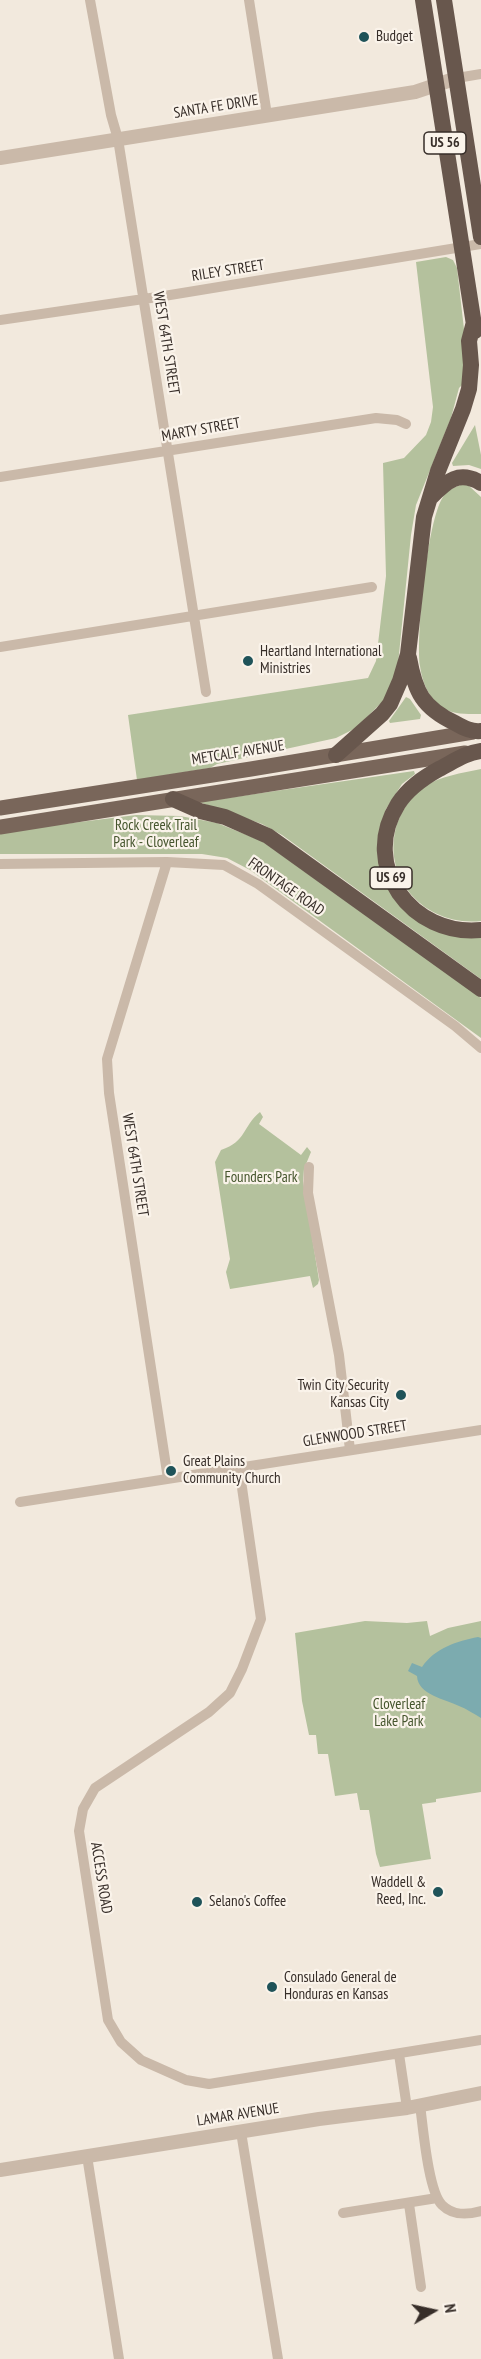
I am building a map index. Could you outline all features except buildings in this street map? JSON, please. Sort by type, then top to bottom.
[{"type":"highway","name":"US 56","points":[[423,0],[481,365]]},
{"type":"highway","name":"US 56","points":[[444,0],[481,237]]},
{"type":"highway","points":[[336,755],[374,722],[390,704],[400,681],[408,654],[424,517],[438,471],[470,388],[469,341],[474,322]]},
{"type":"highway","points":[[430,498],[447,481],[455,477],[467,477],[481,483]]},
{"type":"highway","points":[[408,654],[413,678],[425,704],[439,715],[477,731]]},
{"type":"highway","name":"US 69","points":[[475,752],[422,779],[404,796],[388,828],[385,852],[390,878],[415,912],[452,929],[481,930]]},
{"type":"highway","points":[[173,799],[200,811],[225,817],[268,836],[481,989]]},
{"type":"main road","name":"METCALF AVENUE","points":[[0,808],[477,731]]},
{"type":"main road","points":[[0,827],[475,752]]},
{"type":"street","name":"WEST 64TH STREET","points":[[90,0],[111,115],[118,139],[206,692]]},
{"type":"street","points":[[249,0],[267,116]]},
{"type":"street","points":[[456,78],[481,74]]},
{"type":"street","name":"SANTA FE DRIVE","points":[[0,158],[415,92],[456,78]]},
{"type":"street","name":"RILEY STREET","points":[[0,320],[481,244]]},
{"type":"street","name":"MARTY STREET","points":[[0,477],[376,418],[397,420],[406,424]]},
{"type":"street","points":[[0,647],[372,587]]},
{"type":"street","name":"WEST 64TH STREET","points":[[167,862],[107,1059],[107,1070],[168,1479]]},
{"type":"street","name":"FRONTAGE ROAD","points":[[0,864],[167,862],[224,865],[239,872],[428,1007],[481,1048]]},
{"type":"street","points":[[309,1167],[308,1193],[339,1355],[350,1450]]},
{"type":"street","name":"GLENWOOD STREET","points":[[20,1502],[481,1430]]},
{"type":"street","name":"ACCESS ROAD","points":[[239,1467],[261,1619],[242,1669],[230,1693],[209,1712],[95,1788],[83,1809],[79,1832],[108,2020],[121,2042],[141,2060],[186,2080],[209,2084],[481,2040]]},
{"type":"street","points":[[399,2054],[437,2198],[443,2206],[455,2213],[470,2214],[481,2211]]},
{"type":"street","name":"LAMAR AVENUE","points":[[0,2170],[413,2106],[481,2093]]},
{"type":"street","points":[[241,2132],[278,2359]]},
{"type":"street","points":[[87,2156],[119,2359]]},
{"type":"street","points":[[343,2213],[409,2205],[437,2198]]},
{"type":"street","points":[[409,2205],[421,2287]]},
{"type":"green space","points":[[446,257],[453,260],[457,268],[465,338],[463,384],[459,388],[451,418],[416,505],[398,664],[388,696],[356,728],[336,738],[217,764],[210,768],[137,780],[128,715],[368,678],[376,661],[386,576],[383,463],[404,458],[426,435],[433,407],[416,262]]},
{"type":"green space","points":[[475,425],[481,455],[481,469],[469,465],[453,466],[452,463]]},
{"type":"green space","points":[[462,484],[468,485],[481,497],[481,714],[454,712],[440,706],[426,688],[420,666],[421,606],[432,529],[443,497]]},
{"type":"green space","points":[[406,697],[421,715],[420,719],[390,723],[389,721]]},
{"type":"green space","points":[[481,769],[481,921],[461,921],[442,916],[426,907],[412,895],[395,863],[393,844],[397,824],[411,799],[419,791],[430,783],[444,778]]},
{"type":"green space","points":[[414,771],[415,774],[402,784],[386,809],[378,840],[378,855],[394,899],[413,918],[481,936],[481,979],[282,835],[262,824],[199,802]]},
{"type":"green space","name":"Rock Creek Trail Park - Cloverleaf","points":[[136,815],[180,816],[217,823],[262,841],[481,998],[481,1038],[250,870],[227,858],[202,854],[0,854],[0,832]]},
{"type":"green space","name":"Founders Park","points":[[260,1112],[263,1117],[259,1124],[301,1155],[307,1147],[311,1152],[304,1169],[303,1181],[319,1280],[313,1288],[310,1276],[230,1289],[226,1272],[230,1259],[215,1162],[221,1150],[236,1142]]},
{"type":"green space","name":"Cloverleaf Lake Park","points":[[365,1621],[407,1623],[427,1621],[430,1636],[448,1628],[481,1621],[481,1792],[436,1799],[436,1802],[422,1804],[431,1859],[380,1867],[369,1810],[360,1810],[357,1793],[335,1796],[328,1754],[318,1754],[316,1735],[309,1735],[302,1701],[295,1633]]},
{"type":"water","points":[[481,1638],[481,1718],[427,1692],[422,1688],[417,1676],[408,1671],[412,1663],[422,1667],[427,1660],[447,1646]]},
{"type":"place","name":"Budget","points":[[364,37]]},
{"type":"place","name":"Heartland International Ministries","points":[[248,661]]},
{"type":"place","name":"Twin City Security Kansas City","points":[[401,1395]]},
{"type":"place","name":"Great Plains Community Church","points":[[171,1471]]},
{"type":"place","name":"Waddell & Reed, Inc.","points":[[438,1892]]},
{"type":"place","name":"Selano's Coffee","points":[[197,1902]]},
{"type":"place","name":"Consulado General de Honduras en Kansas","points":[[272,1987]]}]
